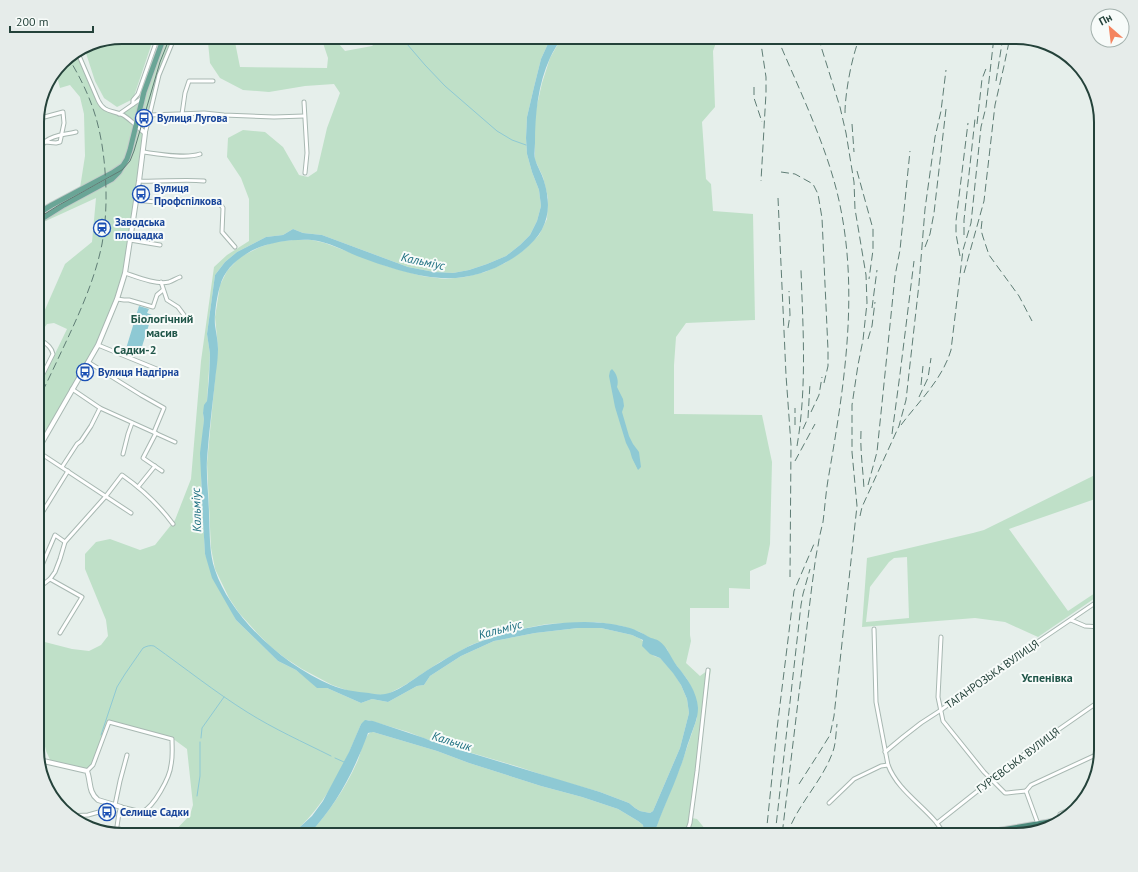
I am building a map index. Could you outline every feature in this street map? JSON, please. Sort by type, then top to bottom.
[{"type":"highway","points":[[1014,828],[1038,824]]},
{"type":"main road","points":[[44,218],[112,179],[119,172],[130,150],[143,97],[162,44]]},
{"type":"main road","points":[[44,210],[123,165]]},
{"type":"street","points":[[133,104],[156,44]]},
{"type":"street","points":[[44,439],[98,345],[117,299],[125,273],[145,133],[159,75],[172,44]]},
{"type":"street","points":[[80,57],[102,107],[128,118],[145,133]]},
{"type":"street","points":[[182,114],[185,93],[189,81],[214,80]]},
{"type":"street","points":[[119,114],[143,97]]},
{"type":"street","points":[[304,102],[307,153],[305,173]]},
{"type":"street","points":[[44,116],[63,112],[64,123],[61,140],[59,143],[46,142]]},
{"type":"street","points":[[150,115],[204,113],[224,116],[274,118],[304,116]]},
{"type":"street","points":[[46,142],[51,137],[76,132]]},
{"type":"street","points":[[143,152],[165,155],[195,156],[200,154]]},
{"type":"street","points":[[139,181],[204,181]]},
{"type":"street","points":[[136,200],[156,202],[198,199],[218,202],[223,208],[222,232],[234,247]]},
{"type":"street","points":[[130,240],[160,245]]},
{"type":"street","points":[[125,273],[144,279],[161,282],[169,282],[180,277]]},
{"type":"street","points":[[161,282],[167,300],[178,307],[184,315]]},
{"type":"street","points":[[117,299],[129,300],[153,307],[157,295],[163,290]]},
{"type":"street","points":[[44,342],[49,345],[53,354],[44,372]]},
{"type":"street","points":[[98,345],[164,372]]},
{"type":"street","points":[[88,362],[164,408],[155,433],[143,458],[162,471]]},
{"type":"street","points":[[72,390],[100,408],[175,442]]},
{"type":"street","points":[[62,467],[91,426],[100,408]]},
{"type":"street","points":[[123,454],[132,423]]},
{"type":"street","points":[[44,455],[131,513]]},
{"type":"street","points":[[138,486],[155,466]]},
{"type":"street","points":[[44,509],[68,471]]},
{"type":"street","points":[[44,584],[50,579],[58,566],[65,542],[106,496],[122,475],[138,486],[163,511],[173,524]]},
{"type":"street","points":[[44,561],[55,535],[65,542]]},
{"type":"street","points":[[50,579],[82,597],[60,633]]},
{"type":"street","name":"ТАГАНРОЗЬКА ВУЛИЦЯ","points":[[885,752],[921,723],[1094,604]]},
{"type":"street","points":[[1071,620],[1085,626],[1094,627]]},
{"type":"street","points":[[874,629],[876,702],[888,765],[900,785],[937,823],[940,828]]},
{"type":"street","points":[[941,637],[938,697],[942,718],[945,724],[984,772],[1006,793],[1026,791],[1031,785],[1094,756]]},
{"type":"street","points":[[688,828],[697,771],[708,670]]},
{"type":"street","name":"ГУР’ЄВСЬКА ВУЛИЦЯ","points":[[937,823],[1032,748],[1094,705]]},
{"type":"street","points":[[109,722],[172,739],[172,764],[170,769],[158,795],[147,809],[142,812],[98,800],[92,794],[87,771],[93,765],[109,722]]},
{"type":"street","points":[[115,805],[127,755]]},
{"type":"street","points":[[45,761],[87,771]]},
{"type":"street","points":[[829,803],[854,779],[881,766],[888,765]]},
{"type":"street","points":[[1026,791],[1038,824]]},
{"type":"street","points":[[80,815],[106,810],[108,803]]},
{"type":"street","points":[[117,828],[121,807]]},
{"type":"green space","points":[[117,44],[152,44],[133,99],[117,107],[104,98],[95,81],[86,53],[102,47]]},
{"type":"green space","points":[[162,44],[171,44],[159,75],[146,130],[125,273],[98,345],[44,439],[44,377],[67,329],[54,323],[47,324],[44,328],[44,312],[65,264],[92,242],[96,198],[44,222],[44,219],[64,206],[112,180],[127,159],[142,104]]},
{"type":"green space","points":[[208,44],[235,44],[240,67],[327,68],[328,58],[323,44],[339,44],[345,51],[372,46],[374,44],[548,44],[541,59],[527,117],[526,138],[527,154],[539,190],[541,206],[537,221],[530,235],[506,256],[469,270],[453,273],[434,272],[408,267],[322,235],[303,233],[293,229],[283,235],[266,237],[237,252],[225,262],[215,275],[207,334],[210,354],[207,401],[203,413],[204,420],[201,480],[205,554],[236,620],[278,661],[296,670],[317,687],[327,688],[361,703],[372,699],[388,702],[417,686],[424,685],[430,676],[461,656],[494,641],[535,633],[578,628],[601,628],[639,638],[654,656],[660,658],[673,672],[687,699],[689,713],[680,748],[653,811],[650,813],[640,811],[629,803],[600,792],[431,741],[408,732],[368,720],[361,724],[341,770],[333,784],[314,811],[299,828],[178,828],[190,815],[193,805],[187,749],[172,738],[109,721],[92,764],[86,770],[51,762],[44,742],[44,642],[72,649],[89,651],[101,645],[108,636],[106,620],[85,569],[85,554],[96,542],[110,539],[140,550],[155,545],[175,520],[191,479],[201,361],[214,267],[227,255],[249,241],[249,199],[241,178],[227,157],[228,138],[243,130],[265,132],[283,147],[299,175],[308,177],[317,171],[327,128],[340,93],[334,84],[305,86],[269,92],[243,90],[220,78],[210,63]]},
{"type":"green space","points":[[558,44],[716,44],[713,51],[715,107],[702,122],[706,179],[711,184],[713,211],[753,214],[755,320],[686,323],[676,337],[674,365],[674,414],[762,415],[772,462],[770,544],[766,564],[750,571],[750,589],[729,588],[729,608],[690,608],[691,641],[686,663],[700,676],[711,668],[692,818],[697,819],[704,828],[656,828],[681,765],[697,718],[693,691],[687,679],[670,657],[667,649],[640,632],[622,626],[596,622],[547,624],[516,630],[494,636],[471,645],[388,694],[382,695],[352,692],[332,685],[302,669],[271,647],[239,613],[229,598],[215,569],[211,548],[207,463],[218,347],[215,317],[220,285],[227,271],[240,257],[260,247],[275,242],[293,240],[312,240],[325,243],[386,266],[422,276],[445,279],[465,277],[485,272],[505,263],[524,250],[539,235],[547,219],[548,198],[543,177],[535,160],[535,114],[542,83],[550,58]]},
{"type":"green space","points":[[79,57],[98,101],[134,126],[127,152],[121,165],[108,174],[80,188],[85,156],[84,114],[80,97],[70,85],[60,88],[58,78],[67,67]]},
{"type":"green space","points":[[142,96],[135,123],[120,112]]},
{"type":"green space","points":[[1094,475],[1094,499],[1009,529],[1068,611],[1094,594],[1094,599],[1038,637],[1005,622],[975,618],[862,627],[867,558],[984,530]],"holes":[[[907,557],[909,618],[866,622],[870,587],[889,562],[894,558]]]},
{"type":"green space","points":[[373,732],[437,751],[469,763],[618,809],[638,821],[643,825],[643,828],[314,828],[343,790],[354,770],[369,734]]},
{"type":"water","points":[[548,44],[558,44],[550,58],[543,78],[538,99],[536,121],[535,159],[547,192],[548,211],[543,228],[538,236],[523,251],[505,263],[484,272],[463,277],[441,278],[398,270],[357,256],[324,242],[297,240],[273,243],[251,251],[236,261],[228,270],[222,280],[215,311],[218,355],[207,459],[210,543],[213,563],[223,588],[233,606],[262,638],[278,653],[296,666],[313,677],[336,687],[377,694],[390,693],[401,688],[460,651],[497,636],[551,624],[570,622],[606,623],[634,629],[662,643],[694,691],[698,708],[695,723],[674,785],[656,828],[643,828],[643,825],[638,821],[618,809],[373,732],[368,733],[350,776],[335,801],[318,824],[314,828],[299,828],[312,816],[323,801],[349,752],[361,724],[365,720],[373,721],[431,741],[600,792],[629,803],[640,811],[650,813],[653,811],[680,748],[689,713],[687,699],[681,685],[673,673],[660,658],[650,654],[642,646],[643,640],[632,635],[601,628],[578,628],[535,633],[494,641],[461,656],[430,676],[424,685],[417,686],[388,702],[372,699],[361,703],[327,688],[317,688],[296,670],[278,661],[236,620],[212,578],[205,554],[200,453],[204,420],[203,413],[204,405],[207,401],[209,378],[210,354],[207,334],[215,275],[225,262],[237,252],[266,237],[283,235],[293,229],[303,233],[322,235],[408,267],[434,272],[453,273],[469,270],[506,256],[530,235],[537,221],[541,206],[539,190],[527,154],[526,138],[527,117],[541,59]]},
{"type":"water","points":[[139,306],[149,309],[147,313],[152,315],[139,356],[125,352]]},
{"type":"water","points":[[612,369],[618,380],[617,387],[623,399],[624,406],[622,412],[629,436],[639,452],[641,467],[638,470],[626,443],[615,407],[609,376]]},
{"type":"waterway","points":[[407,44],[445,86],[497,131],[512,140],[526,145]]},
{"type":"waterway","points":[[101,735],[117,687],[143,648],[154,646],[247,712],[278,730],[331,756]]},
{"type":"waterway","points":[[201,738],[202,728],[224,697]]},
{"type":"waterway","points":[[197,796],[200,776],[200,742]]},
{"type":"waterway","points":[[335,758],[344,762]]},
{"type":"tram line","points":[[44,215],[122,170],[130,161],[160,62],[167,44]]},
{"type":"railway","points":[[761,44],[766,77],[766,93],[761,181]]},
{"type":"railway","points":[[780,44],[818,133],[832,172],[844,227],[848,262],[849,298],[845,369],[823,522],[819,537],[815,566],[783,828]]},
{"type":"railway","points":[[799,784],[830,735],[834,716],[857,506],[852,452],[852,405],[863,340],[867,303],[866,275],[855,209],[854,182],[846,133],[840,107],[820,44]]},
{"type":"railway","points":[[845,113],[846,95],[857,44]]},
{"type":"railway","points":[[901,425],[936,381],[951,350],[963,250],[971,223],[981,127],[986,107],[993,44]]},
{"type":"railway","points":[[996,81],[1002,44]]},
{"type":"railway","points":[[964,273],[984,201],[995,105],[1009,44]]},
{"type":"railway","points":[[44,388],[71,332],[86,295],[99,257],[105,223],[106,181],[99,131],[89,97],[71,63]]},
{"type":"railway","points":[[977,124],[982,79],[987,66]]},
{"type":"railway","points":[[860,516],[862,507],[899,426],[906,400],[919,284],[925,209],[946,70]]},
{"type":"railway","points":[[754,87],[754,98],[762,122]]},
{"type":"railway","points":[[925,247],[930,234],[934,213],[946,109]]},
{"type":"railway","points":[[964,235],[964,220],[975,119]]},
{"type":"railway","points":[[960,256],[956,234],[956,221],[968,123]]},
{"type":"railway","points":[[852,124],[854,152]]},
{"type":"railway","points":[[868,485],[877,452],[895,276],[900,250],[910,151]]},
{"type":"railway","points":[[857,171],[873,229],[873,250],[869,279]]},
{"type":"railway","points":[[781,172],[795,174],[813,184],[818,194],[822,218],[828,350],[828,366],[824,383]]},
{"type":"railway","points":[[778,198],[786,375],[791,445],[790,577]]},
{"type":"railway","points":[[982,221],[981,230],[989,255],[1019,296],[1032,321]]},
{"type":"railway","points":[[892,434],[914,261]]},
{"type":"railway","points":[[797,446],[803,380],[801,270]]},
{"type":"railway","points":[[872,308],[877,270]]},
{"type":"railway","points":[[788,328],[790,315],[789,291]]},
{"type":"railway","points":[[868,339],[872,326],[875,302]]},
{"type":"railway","points":[[919,397],[928,378],[931,358]]},
{"type":"railway","points":[[921,385],[923,366]]},
{"type":"railway","points":[[811,412],[819,395],[822,377]]},
{"type":"railway","points":[[803,429],[808,418],[810,383]]},
{"type":"railway","points":[[795,408],[795,425]]},
{"type":"railway","points":[[795,461],[815,424]]},
{"type":"railway","points":[[861,431],[864,489]]},
{"type":"railway","points":[[767,828],[794,591],[814,544]]},
{"type":"railway","points":[[776,828],[801,605],[810,569]]},
{"type":"railway","points":[[790,828],[797,813],[818,781],[830,759],[835,745],[837,724]]},
{"type":"place","name":"Вулиця Лугова","points":[[144,118]]},
{"type":"place","name":"Вулиця Профспілкова","points":[[141,194]]},
{"type":"place","name":"Заводська площадка","points":[[102,228]]},
{"type":"place","name":"Вулиця Надгірна","points":[[85,372]]},
{"type":"place","name":"Селище Садки","points":[[107,812]]},
{"type":"district","name":"Біологічний масив","points":[[162,325]]},
{"type":"district","name":"Садки-2","points":[[135,349]]},
{"type":"district","name":"Успенівка","points":[[1047,677]]},
{"type":"water label","name":"Кальміус","points":[[423,261]]},
{"type":"water label","name":"Кальміус","points":[[196,510]]},
{"type":"water label","name":"Кальміус","points":[[500,629]]},
{"type":"water label","name":"Кальчик","points":[[452,741]]}]
